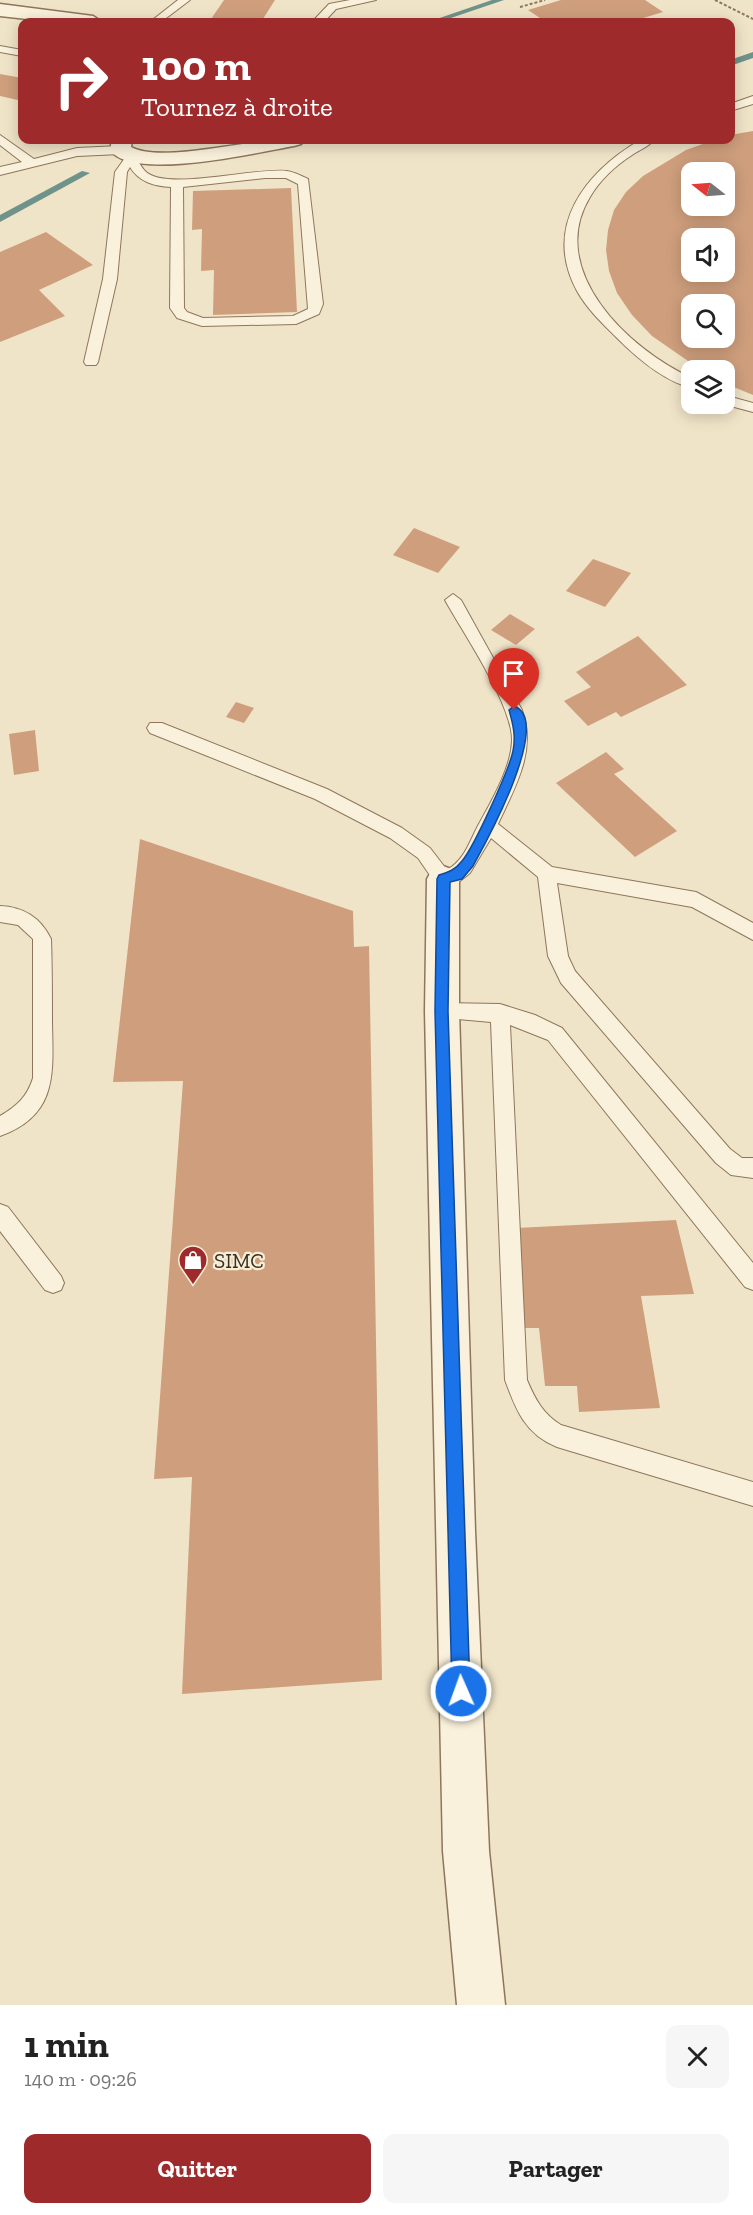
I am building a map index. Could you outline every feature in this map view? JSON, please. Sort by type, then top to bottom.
[{"type":"street","points":[[0,10],[62,18]]},
{"type":"street","points":[[124,149],[170,159],[268,144]]},
{"type":"street","points":[[443,879],[442,1011],[466,1851],[481,2005]]},
{"type":"lane","points":[[160,18],[185,0]]},
{"type":"lane","points":[[321,18],[331,3],[371,0]]},
{"type":"lane","points":[[0,49],[18,52]]},
{"type":"lane","points":[[735,106],[753,100]]},
{"type":"lane","points":[[0,139],[30,162]]},
{"type":"lane","points":[[640,144],[628,150],[598,174],[580,203],[573,228],[571,253],[581,285],[595,308],[632,345],[681,379]]},
{"type":"lane","points":[[0,171],[77,152],[124,149]]},
{"type":"lane","points":[[124,149],[138,172],[152,179],[177,184],[279,174],[298,177],[304,182],[316,303],[314,311],[296,320],[202,322],[182,315],[177,308],[177,184]]},
{"type":"lane","points":[[91,363],[110,279],[124,149]]},
{"type":"lane","points":[[735,402],[753,408]]},
{"type":"lane","points":[[156,728],[321,794],[377,823],[424,853],[443,879],[457,875],[469,863],[515,762],[521,728],[514,710],[453,600]]},
{"type":"lane","points":[[487,825],[547,874],[696,900],[753,932]]},
{"type":"lane","points":[[547,874],[558,956],[568,977],[723,1156],[738,1168],[753,1168]]},
{"type":"lane","points":[[0,914],[24,918],[37,928],[42,939],[43,1066],[38,1098],[23,1114],[0,1127]]},
{"type":"lane","points":[[442,1011],[500,1012],[544,1027],[567,1047],[753,1280]]},
{"type":"lane","points":[[500,1012],[516,1380],[529,1413],[540,1427],[557,1435],[753,1494]]},
{"type":"lane","points":[[0,1214],[53,1282]]},
{"type":"path","points":[[520,7],[545,0]]},
{"type":"path","points":[[715,0],[753,19]]},
{"type":"building","points":[[224,0],[275,0],[264,18],[212,18]]},
{"type":"building","points":[[561,0],[645,0],[663,12],[643,18],[540,18],[528,10]]},
{"type":"building","points":[[0,74],[18,77],[18,100],[0,96]]},
{"type":"building","points":[[753,131],[753,395],[735,388],[735,360],[687,360],[652,336],[632,315],[617,293],[609,271],[606,250],[608,230],[614,210],[626,192],[643,176],[686,150],[703,144],[735,144],[735,134]]},
{"type":"building","points":[[291,188],[297,312],[213,315],[214,270],[201,271],[202,229],[192,230],[193,191]]},
{"type":"building","points":[[46,232],[93,265],[39,290],[65,316],[0,342],[0,252]]},
{"type":"building","points":[[414,528],[460,547],[438,573],[393,555]]},
{"type":"building","points":[[593,559],[631,573],[605,607],[566,591]]},
{"type":"building","points":[[510,614],[535,629],[516,645],[491,630]]},
{"type":"building","points":[[638,636],[687,685],[621,717],[616,712],[588,726],[564,701],[591,687],[576,672]]},
{"type":"building","points":[[236,702],[254,708],[244,723],[226,717]]},
{"type":"building","points":[[35,730],[39,771],[14,775],[9,734]]},
{"type":"building","points":[[606,752],[624,769],[614,774],[677,831],[635,857],[556,783]]},
{"type":"building","points":[[140,839],[353,911],[354,947],[369,946],[382,1680],[182,1694],[192,1477],[154,1479],[183,1081],[113,1082]]},
{"type":"building","points":[[676,1220],[694,1294],[641,1296],[660,1408],[579,1412],[577,1386],[545,1386],[539,1328],[525,1328],[516,1228]]},
{"type":"waterway","points":[[444,18],[500,0]]},
{"type":"waterway","points":[[735,61],[753,55]]},
{"type":"waterway","points":[[0,219],[85,173]]},
{"type":"place","name":"SIMC","points":[[193,1286]]},
{"type":"route","points":[[461,1691],[442,1011],[443,879],[457,875],[469,863],[511,774],[519,751],[521,728],[514,710]]}]
